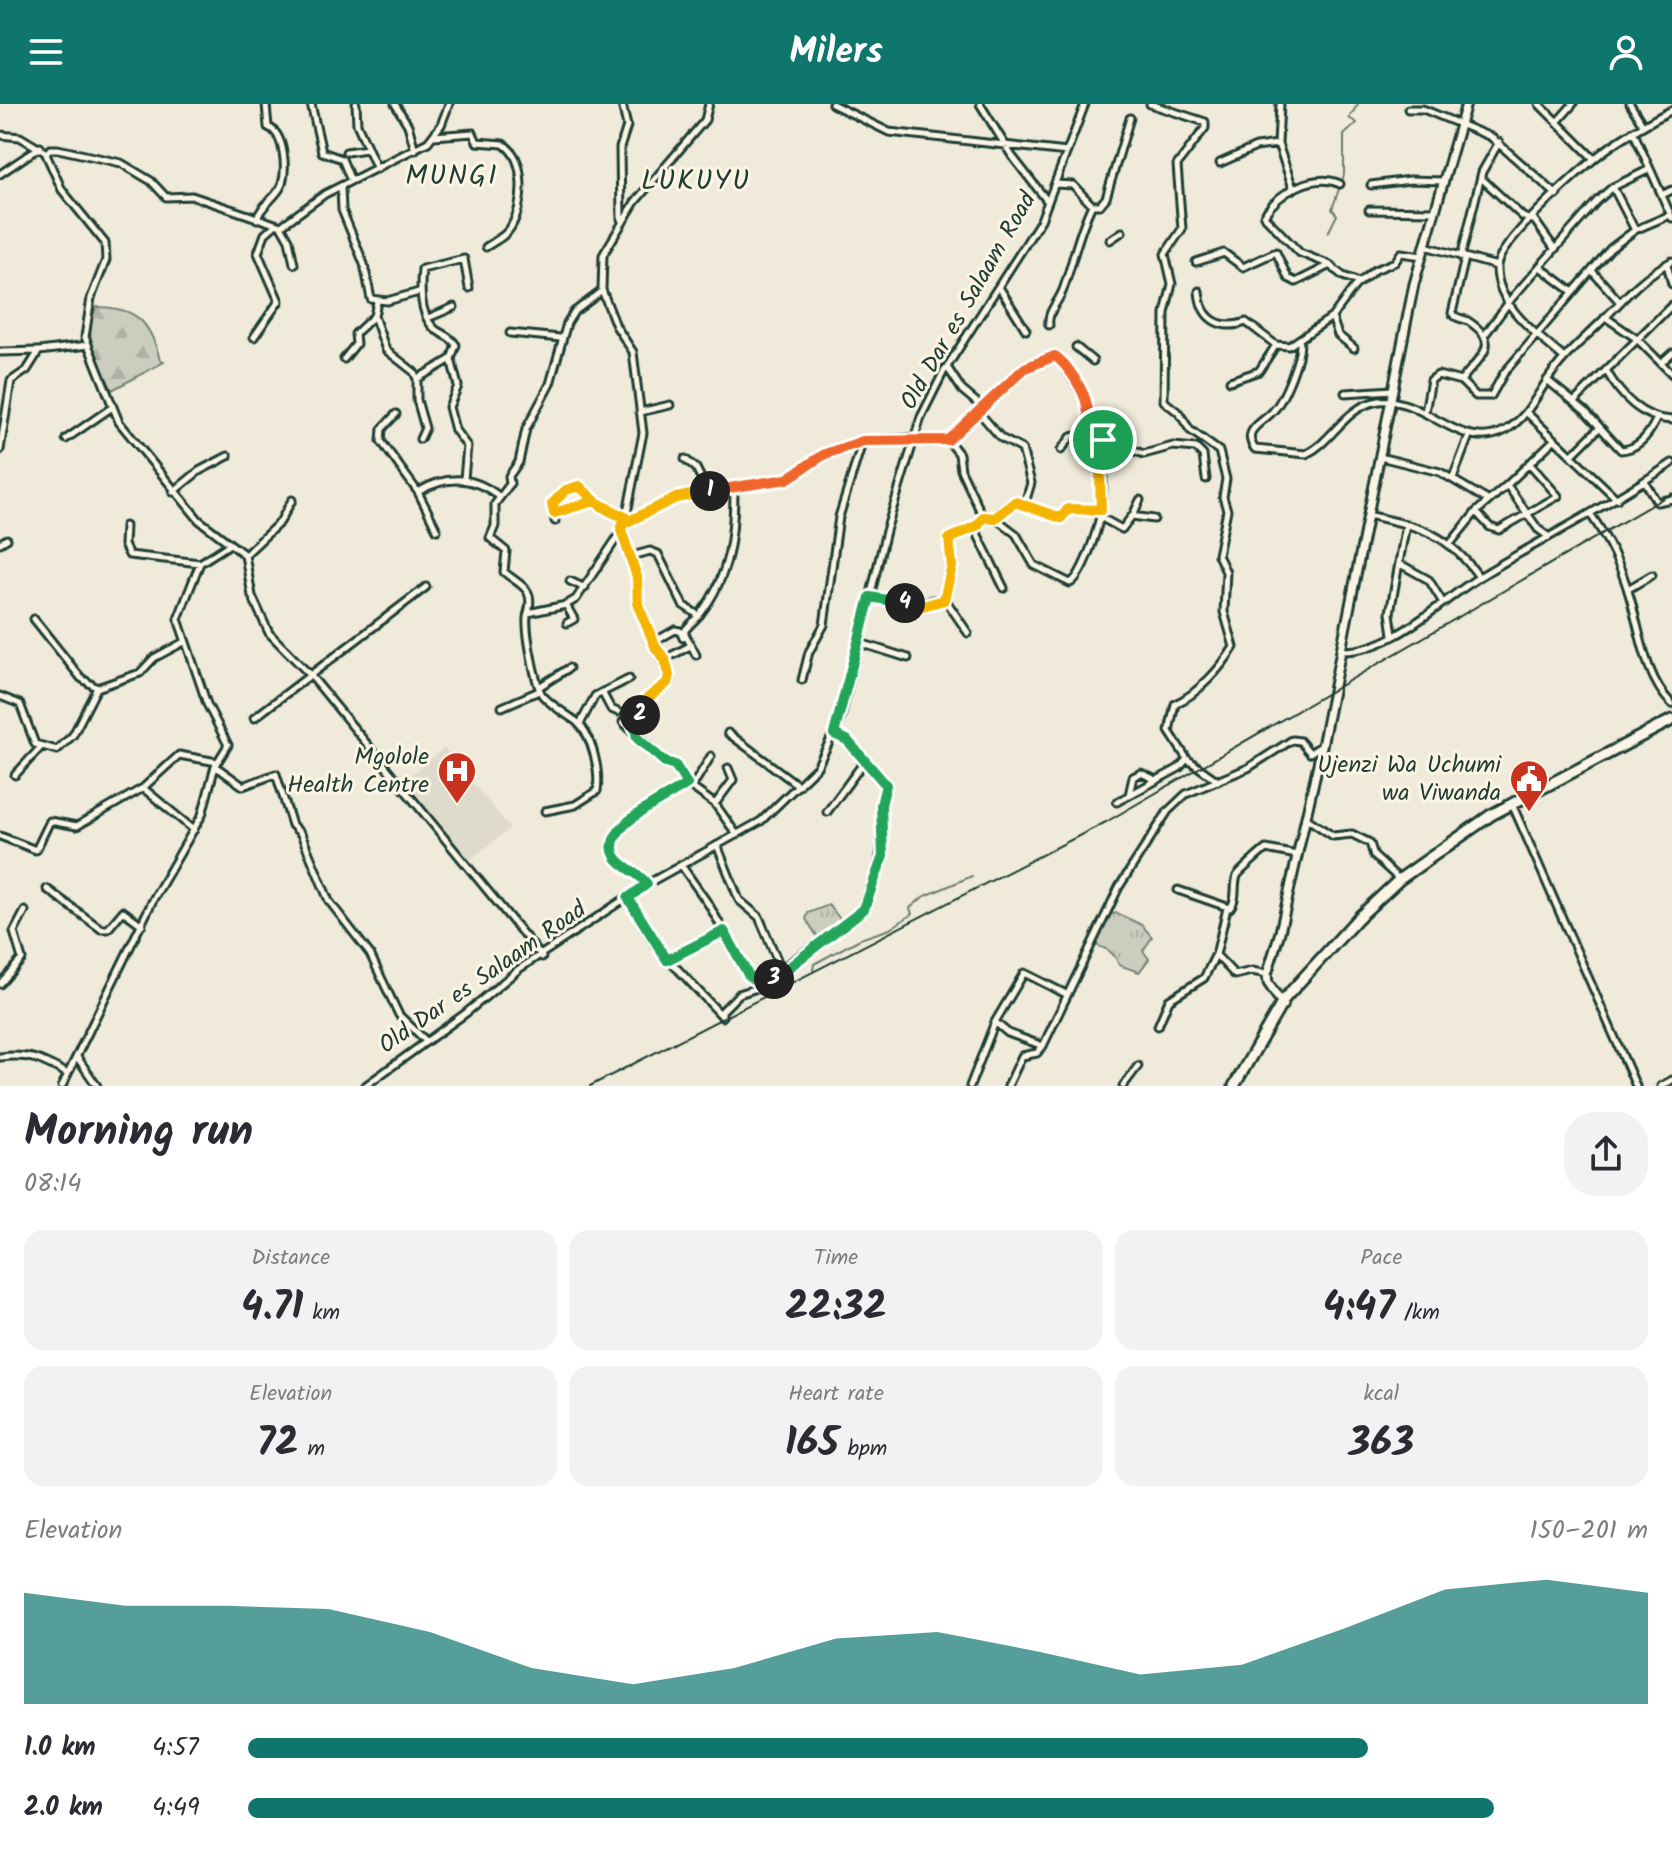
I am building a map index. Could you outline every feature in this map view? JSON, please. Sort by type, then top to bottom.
[{"type":"highway","points":[[1234,1086],[1285,1002],[1358,918],[1400,879],[1454,838],[1511,803],[1672,720]]},
{"type":"main road","points":[[1285,1002],[1270,987],[1267,974],[1322,746],[1422,256],[1466,104]]},
{"type":"street","points":[[257,219],[261,207],[282,181],[283,146],[268,127],[266,104]]},
{"type":"street","points":[[311,104],[321,149],[342,159],[351,182]]},
{"type":"street","points":[[356,104],[357,124],[377,169]]},
{"type":"street","points":[[395,104],[408,125],[415,150]]},
{"type":"street","points":[[254,337],[279,301],[258,253],[265,234],[299,210],[415,150],[434,136],[449,104]]},
{"type":"street","points":[[621,220],[620,148],[627,126],[622,104]]},
{"type":"street","points":[[528,613],[566,605],[585,588],[625,520],[643,433],[633,352],[616,326],[602,290],[603,255],[621,220],[705,120],[709,104]]},
{"type":"street","points":[[832,104],[889,132],[1003,142],[1067,152]]},
{"type":"street","points":[[980,104],[1003,142],[1049,203]]},
{"type":"street","name":"Old Dar es Salaam Road","points":[[365,1086],[466,1013],[519,969],[542,957],[647,884],[768,816],[817,767],[834,734],[912,439],[947,367],[1049,203],[1085,104]]},
{"type":"street","points":[[1150,104],[1205,122],[1205,128],[1177,165],[1182,229],[1165,254],[1172,284],[1165,313],[1164,401],[1179,413],[1190,430],[1215,445],[1226,479],[1223,497],[1227,523],[1218,555],[1226,572],[1224,612],[1234,647],[1216,670],[1184,700],[1175,704],[1169,731],[1187,759],[1218,781]]},
{"type":"street","points":[[1280,104],[1278,144],[1293,188]]},
{"type":"street","points":[[1539,104],[1594,159]]},
{"type":"street","points":[[1558,121],[1573,104]]},
{"type":"street","points":[[1630,104],[1643,125]]},
{"type":"street","points":[[1408,109],[1423,109],[1499,142],[1557,195]]},
{"type":"street","points":[[1564,358],[1536,334],[1508,303],[1497,266],[1501,252],[1594,159],[1633,131],[1672,111]]},
{"type":"street","points":[[1092,205],[1100,205],[1106,198],[1130,118]]},
{"type":"street","points":[[1425,412],[1433,377],[1442,374],[1461,381],[1476,396],[1491,396],[1504,373],[1610,249],[1635,230],[1671,216],[1633,131]]},
{"type":"street","points":[[434,136],[473,133],[477,142],[503,144],[518,159],[520,175],[514,221],[506,233],[486,247]]},
{"type":"street","points":[[0,135],[20,137],[40,147],[47,155],[62,190],[107,249],[103,274],[90,302],[86,329],[88,345],[111,408],[173,492],[199,520],[245,555],[252,596],[263,625],[312,677],[542,957]]},
{"type":"street","points":[[1484,336],[1452,313],[1481,178],[1499,142]]},
{"type":"street","points":[[1220,163],[1256,147],[1278,144]]},
{"type":"street","points":[[0,174],[40,147]]},
{"type":"street","points":[[47,155],[48,150],[58,149],[117,162],[151,181],[166,197],[192,196],[278,226],[289,240],[294,264]]},
{"type":"street","points":[[346,152],[367,149]]},
{"type":"street","points":[[1461,381],[1486,352],[1484,336],[1554,248],[1613,187],[1648,170]]},
{"type":"street","points":[[1059,175],[1086,196],[1092,205]]},
{"type":"street","points":[[1481,178],[1523,217],[1532,219],[1554,248]]},
{"type":"street","points":[[1340,184],[1320,179],[1293,188],[1265,214],[1265,219],[1300,253],[1331,265],[1343,276],[1360,282]]},
{"type":"street","points":[[1371,185],[1444,181]]},
{"type":"street","points":[[1056,184],[1069,183]]},
{"type":"street","points":[[341,187],[343,214],[364,264],[369,296],[377,302]]},
{"type":"street","points":[[1613,187],[1635,230]]},
{"type":"street","points":[[1662,195],[1672,190]]},
{"type":"street","points":[[1049,325],[1048,317],[1062,293],[1073,249],[1092,205]]},
{"type":"street","points":[[1369,210],[1436,211]]},
{"type":"street","points":[[1110,240],[1122,232]]},
{"type":"street","points":[[1425,246],[1497,266]]},
{"type":"street","points":[[1196,262],[1224,253],[1238,265],[1247,266],[1276,252],[1288,278],[1296,282],[1331,265]]},
{"type":"street","points":[[1199,291],[1202,312],[1208,318],[1230,327],[1246,322],[1276,345],[1289,346],[1332,317],[1360,282],[1375,270],[1395,262],[1401,253],[1422,256]]},
{"type":"street","points":[[464,479],[467,446],[455,430],[449,407],[458,386],[451,359],[455,343],[434,328],[428,318],[419,292],[422,269],[462,259],[469,288]]},
{"type":"street","points":[[1299,340],[1302,350],[1279,403],[1252,430],[1250,441],[1255,449],[1306,454],[1356,410],[1391,401],[1425,412],[1469,436],[1498,433],[1527,413],[1564,358],[1639,280],[1670,262],[1672,284]]},
{"type":"street","points":[[1540,267],[1573,292]]},
{"type":"street","points":[[1592,271],[1619,301]]},
{"type":"street","points":[[999,287],[1026,330]]},
{"type":"street","points":[[545,811],[576,805],[598,790],[592,746],[580,724],[539,689],[526,638],[530,594],[523,583],[504,572],[506,551],[490,537],[495,526],[494,507],[510,484],[509,476],[519,462],[526,429],[550,384],[560,338],[574,312],[602,290]]},
{"type":"street","points":[[377,302],[419,292]]},
{"type":"street","points":[[377,302],[374,316],[386,350],[414,372],[417,379],[417,400],[425,428],[420,439]]},
{"type":"street","points":[[1574,402],[1672,305]]},
{"type":"street","points":[[428,318],[454,307]]},
{"type":"street","points":[[344,359],[356,344],[355,334],[374,316]]},
{"type":"street","points":[[1332,317],[1338,335],[1354,348]]},
{"type":"street","points":[[1605,317],[1637,339],[1672,374]]},
{"type":"street","points":[[510,333],[560,338]]},
{"type":"street","points":[[0,352],[88,345]]},
{"type":"street","points":[[1230,381],[1259,371],[1276,345]]},
{"type":"street","points":[[1076,347],[1093,361]]},
{"type":"street","points":[[0,450],[11,381],[27,370],[39,351]]},
{"type":"street","points":[[1661,363],[1672,353]]},
{"type":"street","points":[[625,520],[676,498],[787,479],[825,454],[862,443],[948,440],[1025,368],[1058,356],[1084,397],[1093,432],[1106,441],[1144,454],[1167,446],[1196,448],[1203,455],[1206,479]]},
{"type":"street","points":[[417,379],[451,359]]},
{"type":"street","points":[[947,367],[1001,438],[1022,449],[1031,483],[1025,503]]},
{"type":"street","points":[[1606,370],[1629,401],[1656,420],[1672,420]]},
{"type":"street","points":[[1547,380],[1624,450],[1648,437],[1656,420]]},
{"type":"street","points":[[1345,393],[1393,390]]},
{"type":"street","points":[[640,412],[670,405]]},
{"type":"street","points":[[66,439],[111,408]]},
{"type":"street","points":[[1527,413],[1617,499]]},
{"type":"street","points":[[396,414],[382,429],[381,441],[418,492],[437,530]]},
{"type":"street","points":[[1572,455],[1599,428]]},
{"type":"street","points":[[1061,450],[1071,437],[1093,432]]},
{"type":"street","points":[[1453,478],[1469,436]]},
{"type":"street","points":[[1450,544],[1476,512],[1555,439]]},
{"type":"street","points":[[948,440],[959,454],[961,470],[983,517]]},
{"type":"street","points":[[983,517],[995,518],[1016,534],[1034,565],[1070,583],[1082,573],[1100,513],[1100,476],[1106,441]]},
{"type":"street","points":[[802,680],[809,652],[824,625],[839,517],[862,443]]},
{"type":"street","points":[[173,492],[199,471],[228,456]]},
{"type":"street","points":[[1380,457],[1453,478],[1489,501]]},
{"type":"street","points":[[685,459],[696,468],[707,491]]},
{"type":"street","points":[[1476,512],[1490,527],[1499,530],[1558,496],[1529,463]]},
{"type":"street","points":[[1340,651],[1365,648],[1393,635],[1479,577],[1591,515],[1672,463]]},
{"type":"street","points":[[418,492],[438,481],[464,479],[481,484],[500,497]]},
{"type":"street","points":[[1645,482],[1657,502],[1672,499]]},
{"type":"street","points":[[1507,485],[1541,532],[1549,537]]},
{"type":"street","points":[[555,521],[552,504],[571,488],[579,486],[594,501],[625,520]]},
{"type":"street","points":[[696,655],[684,632],[698,615],[729,562],[734,534],[734,489]]},
{"type":"street","points":[[245,555],[280,522],[292,500]]},
{"type":"street","points":[[995,518],[1015,502],[1061,518],[1068,509],[1100,513],[1122,529],[1140,500]]},
{"type":"street","points":[[554,513],[594,501]]},
{"type":"street","points":[[1368,515],[1429,530],[1450,544],[1479,577]]},
{"type":"street","points":[[1591,515],[1628,589],[1646,656],[1664,697],[1672,704]]},
{"type":"street","points":[[1132,516],[1154,519]]},
{"type":"street","points":[[968,633],[945,599],[952,566],[949,539],[974,527],[983,517]]},
{"type":"street","points":[[1393,635],[1390,613],[1406,524]]},
{"type":"street","points":[[125,526],[124,545],[129,555],[200,563]]},
{"type":"street","points":[[974,527],[1004,588]]},
{"type":"street","points":[[621,530],[637,577],[638,605],[665,659],[667,683],[644,701],[635,733]]},
{"type":"street","points":[[1538,544],[1541,532]]},
{"type":"street","points":[[0,543],[7,539]]},
{"type":"street","points":[[62,1086],[142,925],[194,830],[227,741],[214,722],[192,655],[184,642],[179,614],[200,563],[230,544]]},
{"type":"street","points":[[632,556],[650,551],[658,554],[683,605],[698,615]]},
{"type":"street","points":[[1400,564],[1429,580],[1443,603]]},
{"type":"street","points":[[1628,589],[1652,575]]},
{"type":"street","points":[[570,581],[585,588]]},
{"type":"street","points":[[254,718],[312,677],[426,587]]},
{"type":"street","points":[[870,597],[919,607],[945,599]]},
{"type":"street","points":[[566,605],[574,619],[567,623]]},
{"type":"street","points":[[34,619],[81,678],[97,688]]},
{"type":"street","points":[[654,642],[675,630],[680,631],[683,638]]},
{"type":"street","points":[[0,696],[20,704],[31,738],[41,747],[57,750],[67,743],[97,688],[140,673],[154,658],[184,642]]},
{"type":"street","points":[[860,643],[908,658]]},
{"type":"street","points":[[665,659],[690,646]]},
{"type":"street","points":[[502,707],[539,689],[569,668]]},
{"type":"street","points":[[580,724],[591,700],[629,679]]},
{"type":"street","points":[[602,692],[611,709],[618,712]]},
{"type":"street","points":[[623,722],[665,762],[675,765],[690,785],[715,804],[737,835]]},
{"type":"street","points":[[728,733],[799,786]]},
{"type":"street","points":[[628,898],[667,960],[722,1016],[739,994],[769,984],[781,969],[853,919],[867,902],[883,856],[881,805],[886,785],[847,740],[834,734]]},
{"type":"street","points":[[1008,1086],[1022,1056],[1037,1053],[1043,1046],[1119,887],[1168,811],[1186,794],[1269,757],[1292,740],[1300,741],[1310,753],[1322,746]]},
{"type":"street","points":[[15,775],[41,747]]},
{"type":"street","points":[[0,836],[36,850],[50,821],[77,826],[143,788],[183,754],[201,762],[216,764],[243,786],[276,774],[292,825],[308,847],[329,901],[370,954],[399,1015],[426,1041]]},
{"type":"street","points":[[647,884],[637,871],[618,860],[613,847],[615,834],[631,818],[690,785],[711,756]]},
{"type":"street","points":[[1117,802],[1187,759]]},
{"type":"street","points":[[827,812],[864,762]]},
{"type":"street","points":[[715,804],[733,780],[728,768]]},
{"type":"street","points":[[1129,795],[1133,777],[1141,773],[1157,780]]},
{"type":"street","points":[[880,775],[890,778]]},
{"type":"street","points":[[143,788],[194,830]]},
{"type":"street","points":[[1511,803],[1636,1086]]},
{"type":"street","points":[[1306,818],[1333,836],[1352,834],[1370,843],[1374,856],[1400,879]]},
{"type":"street","points":[[717,845],[740,902],[759,917],[781,969]]},
{"type":"street","points":[[1158,1026],[1169,1000],[1204,978],[1216,955],[1227,908],[1234,903],[1237,875],[1266,849],[1297,855]]},
{"type":"street","points":[[681,865],[749,976],[759,986]]},
{"type":"street","points":[[47,889],[101,929],[108,929],[123,911],[142,925]]},
{"type":"street","points":[[1178,890],[1227,908]]},
{"type":"street","points":[[0,984],[22,959],[14,932],[25,911]]},
{"type":"street","points":[[667,960],[724,931]]},
{"type":"street","points":[[1216,955],[1222,966],[1235,975],[1252,971],[1267,974]]},
{"type":"street","points":[[970,1086],[995,1022],[1026,972],[1066,994]]},
{"type":"street","points":[[995,1022],[1008,1033],[1043,1046]]},
{"type":"street","points":[[0,1057],[18,1054],[31,1057],[68,1074]]},
{"type":"street","points":[[77,1056],[97,1086]]},
{"type":"street","points":[[1123,1086],[1138,1066]]},
{"type":"street","points":[[1661,1086],[1672,1080]]},
{"type":"shaded area","name":"Mgolole Health Centre","points":[[444,748],[510,828],[469,861],[404,781]]},
{"type":"green space","points":[[96,307],[121,310],[139,319],[146,326],[160,360],[164,362],[112,390],[91,339],[90,329]]},
{"type":"green space","points":[[829,905],[843,923],[819,939],[806,919],[808,913]]},
{"type":"green space","points":[[1116,913],[1142,925],[1152,937],[1143,951],[1149,959],[1139,972],[1119,965],[1108,950],[1090,944],[1108,915]]},
{"type":"waterway","points":[[1328,233],[1337,215],[1332,209],[1344,175],[1344,135],[1357,123],[1349,118],[1358,104]]},
{"type":"waterway","points":[[813,970],[814,964],[860,939],[890,929],[912,914],[910,908],[923,897],[972,876]]},
{"type":"railway","points":[[590,1086],[1106,822],[1672,493]]},
{"type":"place","name":"Mgolole Health Centre","points":[[457,805]]},
{"type":"place","name":"Ujenzi Wa Uchumi wa Viwanda","points":[[1529,813]]},
{"type":"district","name":"MUNGI","points":[[452,176]]},
{"type":"district","name":"LUKUYU","points":[[696,181]]},
{"type":"route","points":[[1103,440],[1094,434],[1087,418],[1084,397],[1058,356],[1055,356],[1041,365],[1025,368],[968,418],[948,440],[922,442],[908,438],[863,441],[825,454],[799,474],[787,479],[718,492],[703,490],[676,498],[625,523],[625,517],[605,509],[579,486],[566,490],[552,504],[554,513],[594,501],[605,509],[620,516],[625,517],[621,530],[637,577],[638,605],[656,648],[665,659],[669,676],[667,683],[644,701],[635,733],[665,762],[675,765],[687,784],[619,828],[613,847],[618,860],[637,871],[647,884],[628,898],[667,960],[724,931],[749,976],[764,987],[781,969],[864,909],[883,856],[881,805],[886,785],[847,740],[834,734],[841,718],[870,597],[919,607],[932,600],[943,601],[952,566],[949,539],[978,525],[983,517],[995,518],[1015,502],[1061,518],[1068,509],[1101,510],[1100,476],[1106,441],[1103,440]]}]
